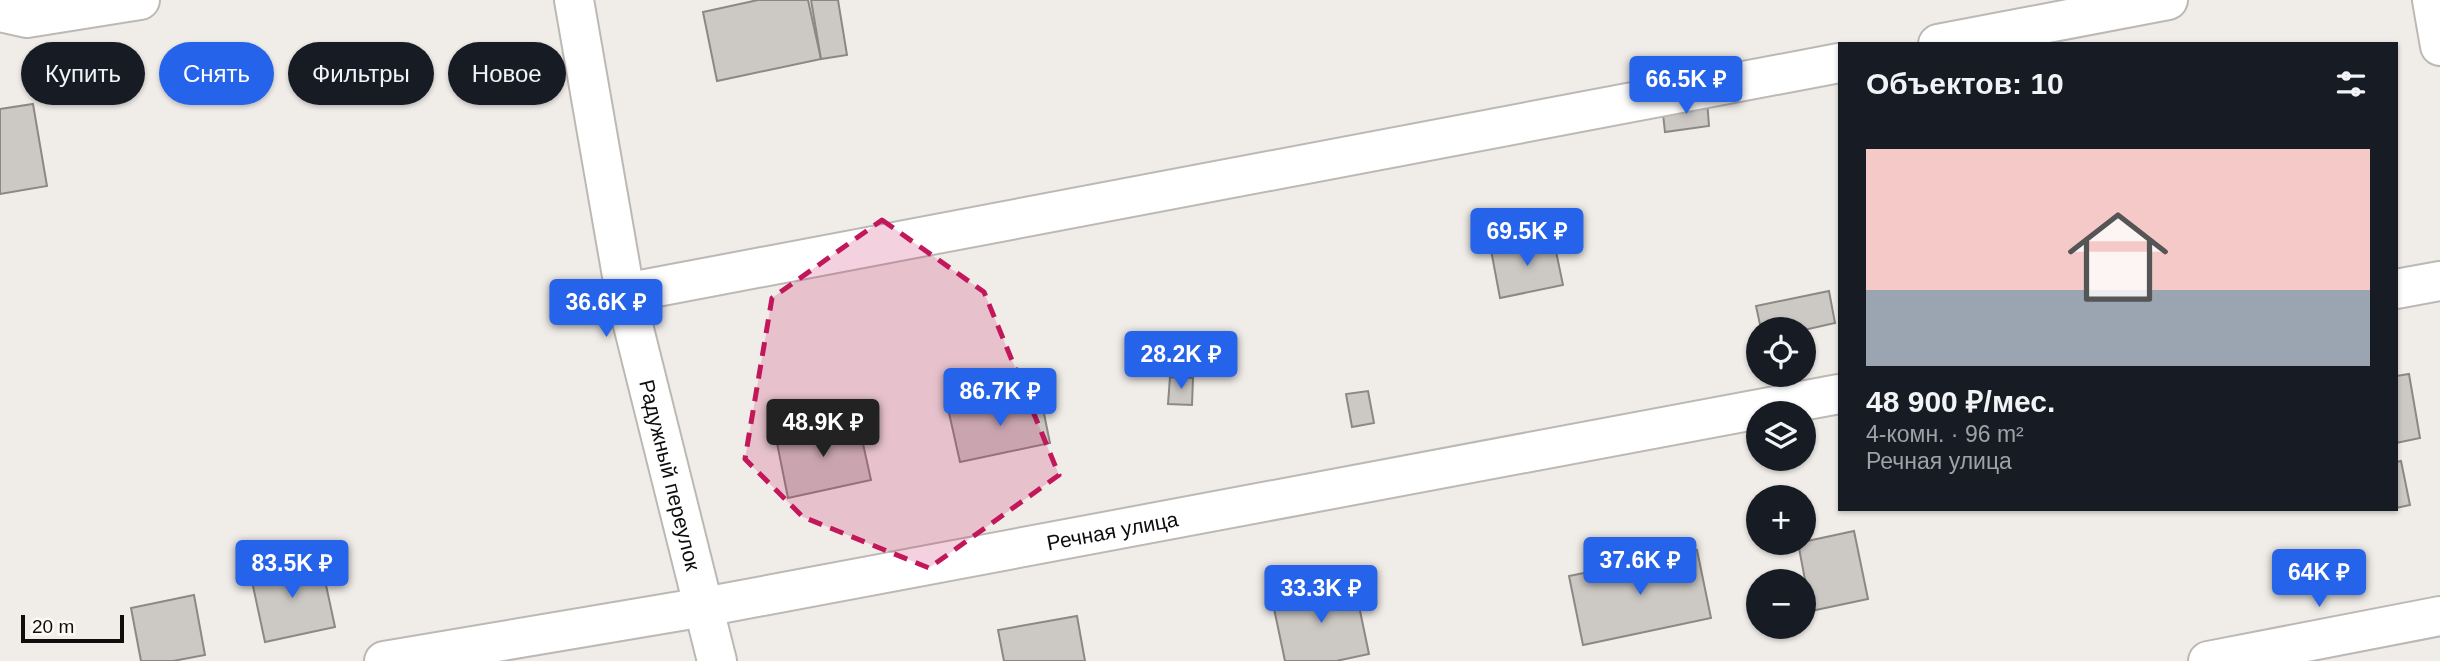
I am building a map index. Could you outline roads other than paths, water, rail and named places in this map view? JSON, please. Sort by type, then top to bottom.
[{"type":"street","points":[[0,12],[27,18],[140,0]]},
{"type":"street","name":"Радужный переулок","points":[[573,0],[625,293],[717,661]]},
{"type":"street","points":[[1948,42],[2168,0]]},
{"type":"street","points":[[2432,0],[2440,46]]},
{"type":"street","points":[[625,293],[1838,62]]},
{"type":"street","points":[[2398,289],[2440,281]]},
{"type":"street","name":"Речная улица","points":[[384,661],[704,607],[1838,394]]},
{"type":"street","points":[[2208,661],[2440,616]]}]
